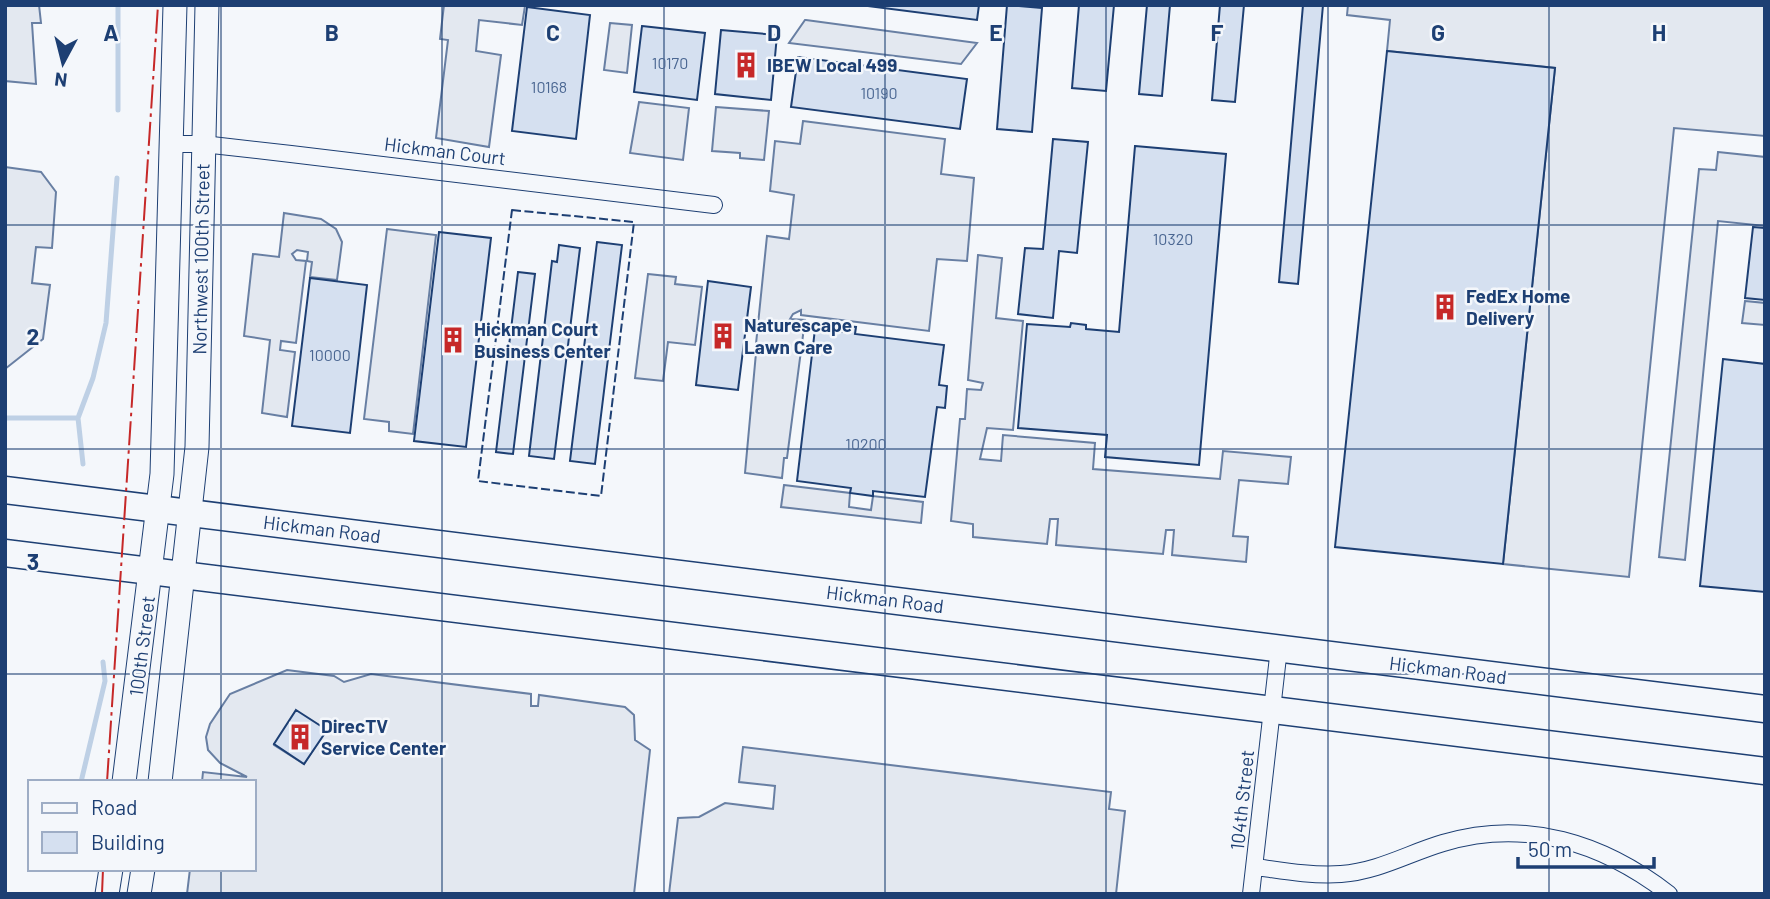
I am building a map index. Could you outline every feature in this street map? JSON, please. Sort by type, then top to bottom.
[{"type":"main road","name":"Northwest 100th Street","points":[[158,509],[162,474],[175,5]]},
{"type":"main road","name":"Northwest 100th Street","points":[[192,513],[197,447],[206,5]]},
{"type":"main road","name":"Hickman Road","points":[[5,490],[1765,709]]},
{"type":"main road","name":"100th Street","points":[[124,780],[158,509]]},
{"type":"main road","name":"100th Street","points":[[160,780],[192,513]]},
{"type":"main road","points":[[5,553],[1765,771]]},
{"type":"main road","points":[[107,894],[111,871]]},
{"type":"main road","points":[[139,894],[143,871]]},
{"type":"street","name":"Hickman Court","points":[[170,144],[203,144],[714,205]]},
{"type":"street","name":"104th Street","points":[[1251,894],[1279,648]]},
{"type":"street","points":[[1256,867],[1296,873],[1342,874],[1391,864],[1442,843],[1469,837],[1525,833],[1595,848],[1642,873],[1670,894]]},
{"type":"shaded area","points":[[5,5],[39,5],[41,23],[32,23],[36,84],[5,81]]},
{"type":"shaded area","points":[[444,5],[525,6],[522,25],[479,20],[476,51],[501,55],[489,147],[436,138],[448,40],[440,39]]},
{"type":"shaded area","points":[[1348,5],[1765,5],[1765,136],[1674,128],[1629,577],[1503,564],[1555,68],[1387,51],[1390,20],[1347,15]]},
{"type":"shaded area","points":[[805,20],[977,43],[961,64],[789,43]]},
{"type":"shaded area","points":[[610,23],[632,25],[627,73],[604,70]]},
{"type":"shaded area","points":[[639,102],[689,108],[683,160],[630,153]]},
{"type":"shaded area","points":[[716,107],[769,111],[764,160],[740,158],[740,153],[712,151]]},
{"type":"shaded area","points":[[803,121],[945,139],[941,174],[974,178],[967,261],[937,259],[929,331],[801,315],[801,310],[793,314],[790,319],[805,320],[782,478],[745,473],[756,353],[769,346],[756,344],[767,236],[789,239],[794,195],[770,191],[775,141],[800,144]]},
{"type":"shaded area","points":[[1718,152],[1765,157],[1765,226],[1718,221],[1685,560],[1659,557],[1699,169],[1716,170]]},
{"type":"shaded area","points":[[5,167],[41,172],[56,192],[52,248],[36,247],[32,283],[50,285],[43,339],[5,369]]},
{"type":"shaded area","points":[[284,213],[321,219],[336,229],[342,242],[337,280],[310,277],[312,262],[307,261],[308,252],[297,250],[292,254],[296,260],[306,261],[296,343],[281,341],[280,350],[295,352],[287,417],[262,413],[270,340],[244,336],[253,254],[279,257]]},
{"type":"shaded area","points":[[387,229],[436,235],[413,434],[389,431],[389,422],[364,419]]},
{"type":"shaded area","points":[[978,255],[1002,258],[996,318],[1023,321],[1013,430],[987,428],[980,459],[1001,461],[1003,435],[1095,443],[1093,469],[1220,479],[1223,451],[1291,457],[1288,484],[1239,480],[1233,536],[1248,537],[1246,562],[1172,555],[1174,530],[1166,530],[1163,554],[1056,545],[1058,519],[1050,519],[1047,544],[973,537],[973,524],[951,521],[960,419],[965,419],[967,389],[981,390],[983,383],[968,380]]},
{"type":"shaded area","points":[[648,274],[676,277],[675,284],[702,287],[695,345],[668,342],[663,381],[635,378]]},
{"type":"shaded area","points":[[1745,301],[1765,303],[1765,325],[1742,323]]},
{"type":"shaded area","points":[[784,485],[850,493],[849,507],[871,510],[873,496],[923,502],[921,523],[781,507]]},
{"type":"shaded area","points":[[287,670],[334,676],[344,682],[371,674],[531,694],[531,706],[538,706],[539,695],[625,707],[634,715],[635,740],[650,750],[634,894],[187,894],[190,871],[256,871],[256,780],[202,780],[203,772],[247,777],[220,763],[208,750],[206,737],[210,724],[230,694]],"holes":[[[326,730],[304,764],[274,744]]]},
{"type":"shaded area","points":[[743,747],[1111,792],[1109,809],[1125,811],[1116,894],[669,894],[678,818],[699,817],[725,803],[773,809],[775,786],[739,782]]},
{"type":"building","points":[[860,5],[979,5],[977,20]]},
{"type":"building","points":[[1007,5],[1042,8],[1032,132],[997,129]]},
{"type":"building","points":[[1079,5],[1114,5],[1106,91],[1072,88]]},
{"type":"building","points":[[1147,5],[1170,5],[1162,96],[1139,94]]},
{"type":"building","points":[[1220,5],[1244,5],[1235,102],[1212,100]]},
{"type":"building","points":[[1303,5],[1323,5],[1298,284],[1279,282]]},
{"type":"building","points":[[527,7],[590,15],[576,139],[512,131]]},
{"type":"building","points":[[642,26],[705,33],[697,100],[634,92]]},
{"type":"building","name":"IBEW Local 499","points":[[721,30],[777,35],[771,100],[715,94]]},
{"type":"building","name":"FedEx Home Delivery","points":[[1387,51],[1555,68],[1503,564],[1335,547]]},
{"type":"building","points":[[798,57],[967,79],[960,129],[791,107]]},
{"type":"building","points":[[1053,139],[1088,142],[1077,253],[1059,251],[1053,318],[1018,314],[1025,248],[1043,249]]},
{"type":"building","points":[[1135,146],[1226,154],[1199,465],[1105,457],[1107,435],[1018,428],[1027,324],[1070,327],[1071,323],[1086,325],[1086,329],[1119,332]]},
{"type":"building","points":[[1753,227],[1765,228],[1765,300],[1745,298]]},
{"type":"building","name":"Hickman Court Business Center","points":[[439,232],[491,238],[466,447],[414,441]]},
{"type":"building","points":[[597,242],[622,245],[595,464],[570,461]]},
{"type":"building","points":[[559,245],[580,248],[554,459],[529,456],[552,261],[557,262]]},
{"type":"building","points":[[518,272],[535,274],[513,454],[496,452]]},
{"type":"building","points":[[310,278],[367,285],[350,433],[292,426]]},
{"type":"building","name":"Naturescape Lawn Care","points":[[708,281],[751,287],[738,390],[696,385]]},
{"type":"building","points":[[845,326],[856,327],[855,334],[944,345],[939,385],[947,386],[945,408],[937,407],[925,497],[873,491],[873,496],[850,493],[851,488],[797,481],[815,329],[844,332]]},
{"type":"building","points":[[1723,359],[1765,364],[1765,592],[1700,586]]},
{"type":"building","name":"DirecTV Service Center","points":[[296,710],[327,730],[304,764],[274,744]]},
{"type":"waterway","points":[[118,5],[118,110]]},
{"type":"waterway","points":[[83,464],[78,418],[93,378],[106,323],[117,178]]},
{"type":"waterway","points":[[5,418],[78,418]]},
{"type":"waterway","points":[[81,780],[105,681],[103,662]]},
{"type":"fence","points":[[512,210],[634,222],[601,496],[478,481],[512,210]]},
{"type":"power","points":[[107,780],[158,5]]},
{"type":"power","points":[[102,894],[103,871]]},
{"type":"place","name":"IBEW Local 499","points":[[746,65]]},
{"type":"place","name":"FedEx Home Delivery","points":[[1445,307]]},
{"type":"place","name":"Naturescape Lawn Care","points":[[723,336]]},
{"type":"place","name":"Hickman Court Business Center","points":[[453,340]]},
{"type":"place","name":"DirecTV Service Center","points":[[300,737]]}]
